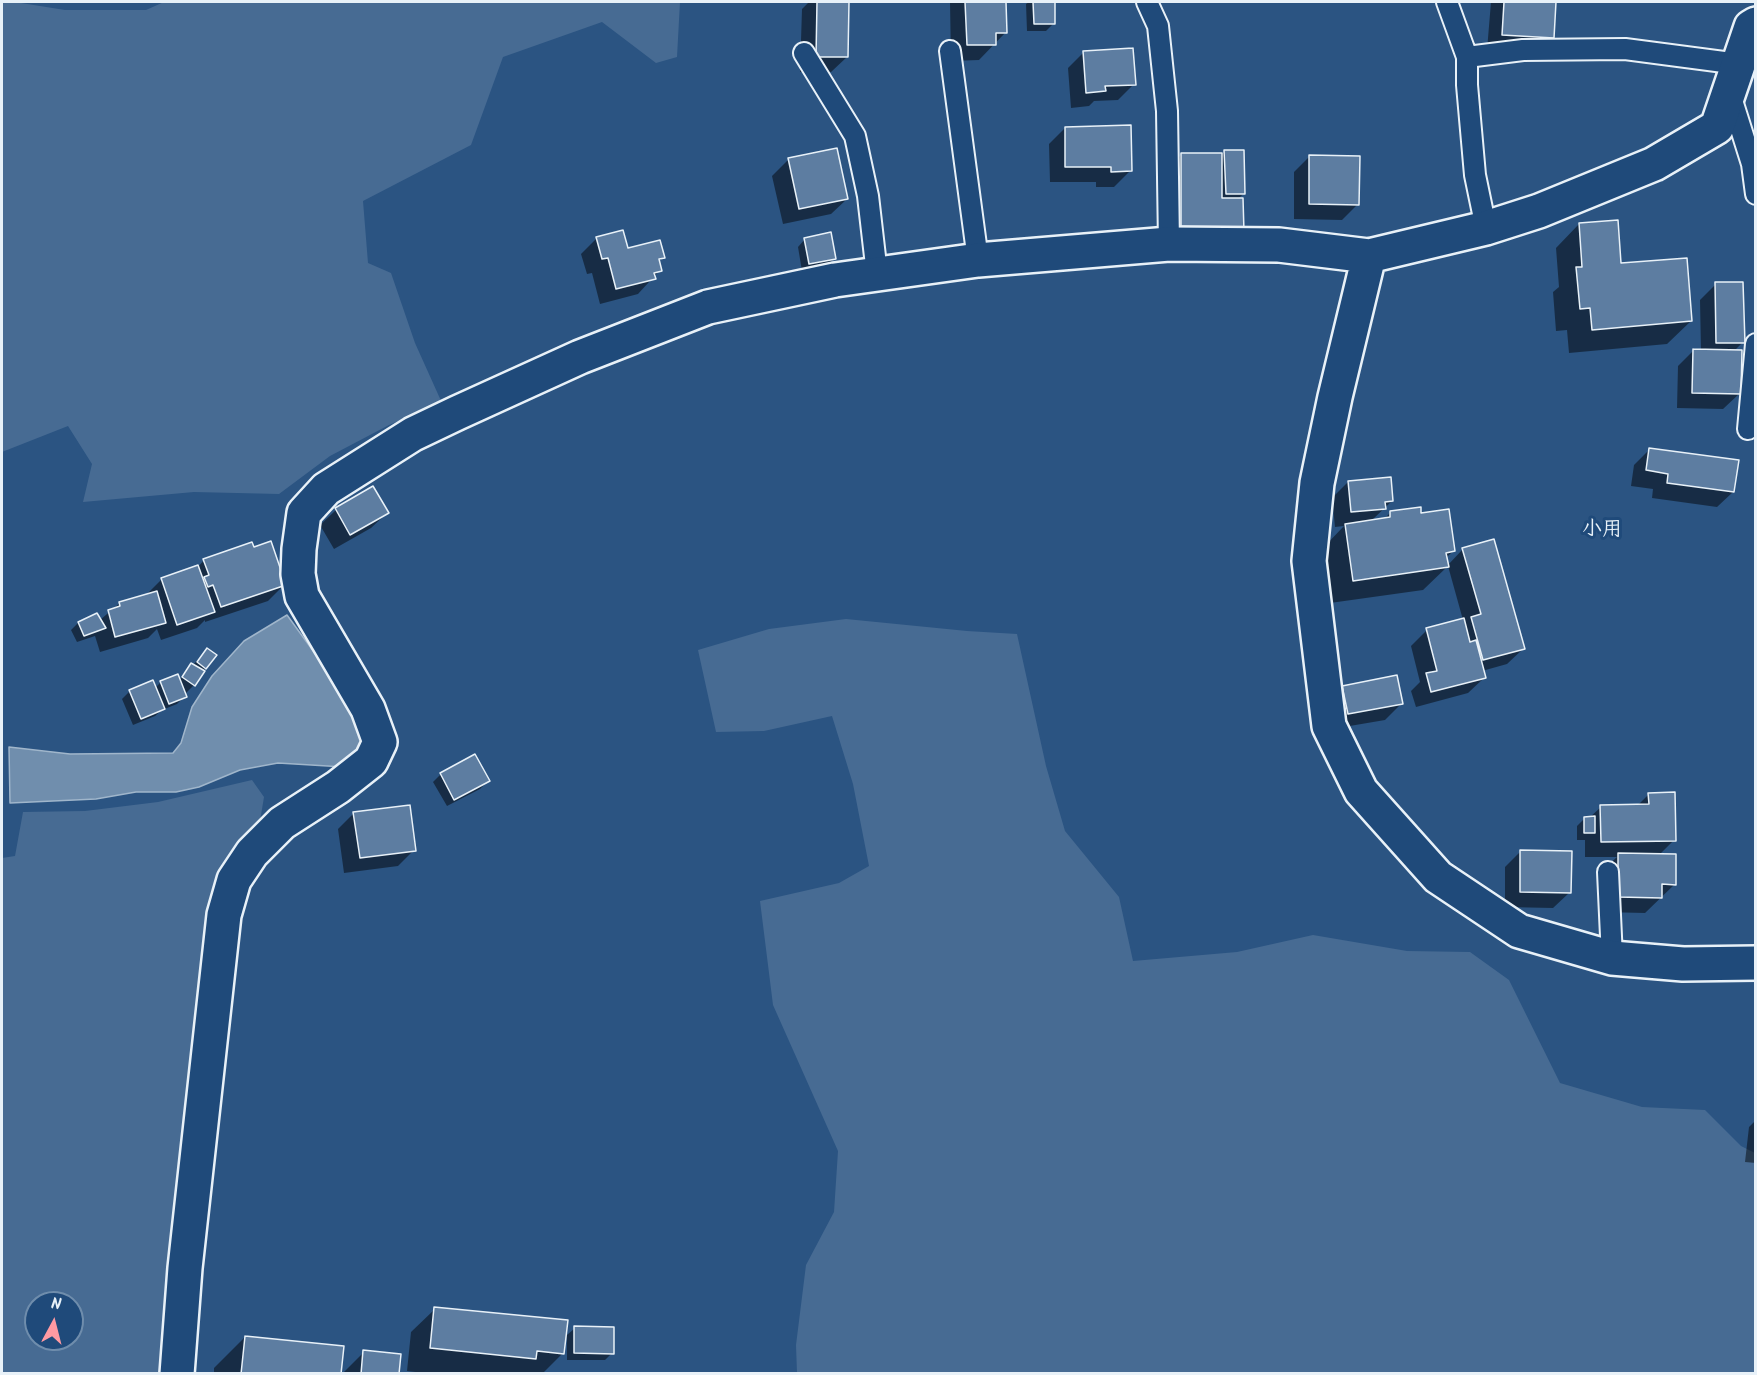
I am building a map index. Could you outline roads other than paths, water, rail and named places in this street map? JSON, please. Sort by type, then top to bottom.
[{"type":"street","points":[[177,1374],[185,1268],[224,915],[234,880],[252,853],[282,823],[339,788],[370,761],[380,742],[368,709],[303,596],[298,574],[304,513],[326,489],[413,434],[580,357],[708,307],[835,280],[978,260],[1170,244],[1279,245],[1369,256],[1486,228],[1539,211],[1654,164],[1717,127],[1751,27],[1755,24]]},
{"type":"street","points":[[1369,256],[1317,483],[1309,561],[1329,726],[1361,791],[1438,877],[1519,931],[1612,958],[1683,964],[1755,963]]},
{"type":"lane","points":[[1147,2],[1158,26],[1167,111],[1170,244]]},
{"type":"lane","points":[[1447,2],[1467,57],[1467,86],[1475,175],[1486,228]]},
{"type":"lane","points":[[1467,57],[1523,50],[1625,49],[1734,78],[1752,164],[1755,194]]},
{"type":"lane","points":[[950,51],[978,260]]},
{"type":"lane","points":[[804,53],[855,136],[868,196],[877,274]]},
{"type":"lane","points":[[1748,429],[1755,344]]},
{"type":"lane","points":[[1608,872],[1612,958]]},
{"type":"district","name":"小用","points":[[1602,532]]}]
